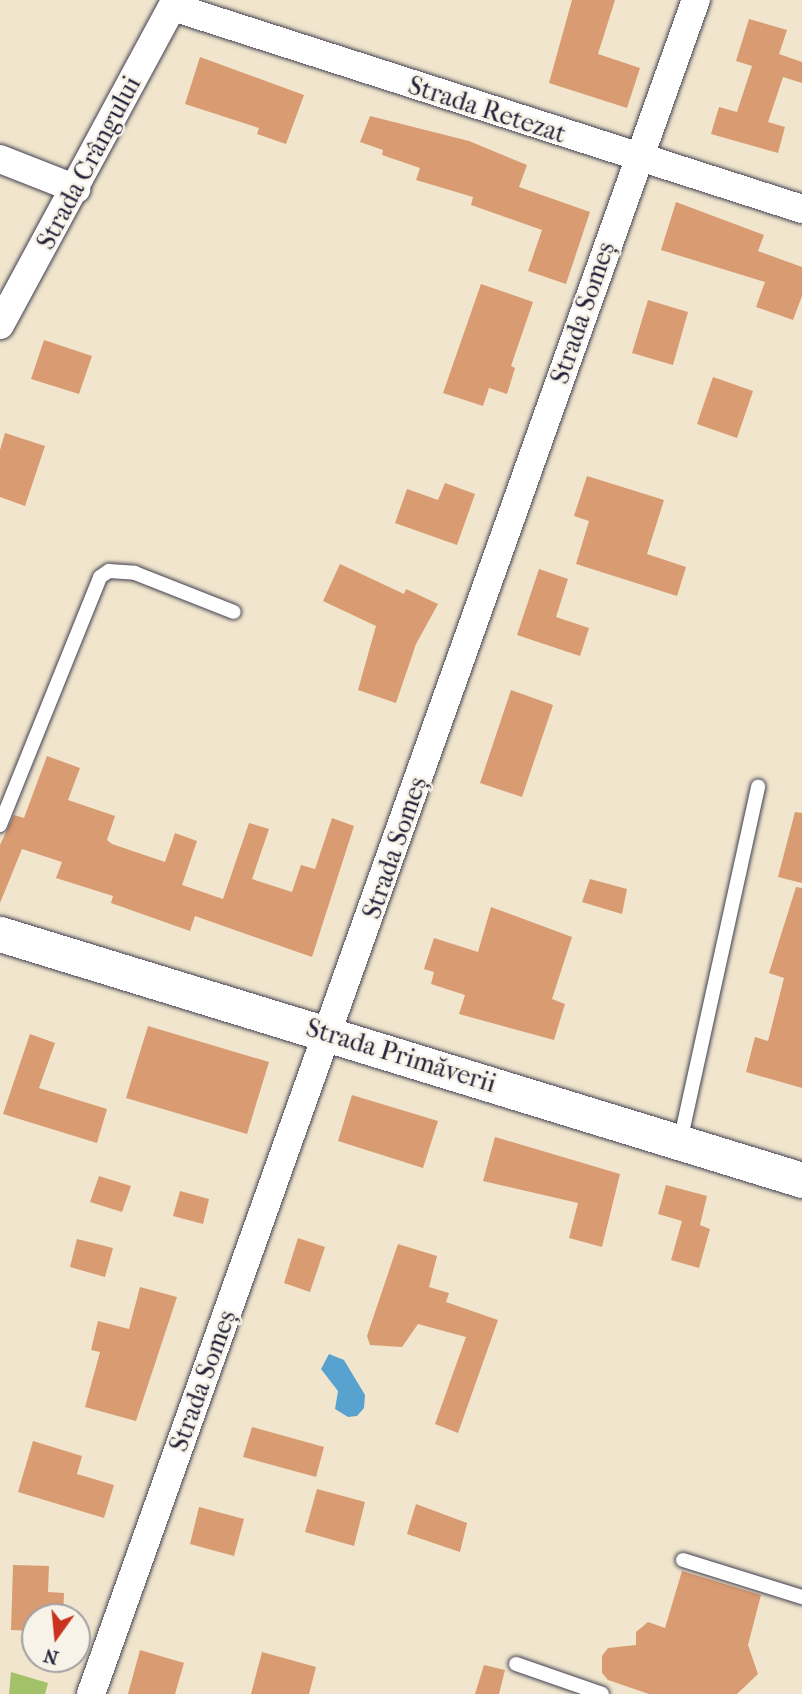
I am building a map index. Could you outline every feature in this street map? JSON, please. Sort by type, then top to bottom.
[{"type":"street","name":"Strada Someș","points":[[90,1694],[329,1033],[637,159],[696,0]]},
{"type":"street","name":"Strada Retezat","points":[[172,2],[637,159],[802,209]]},
{"type":"street","name":"Strada Crângului","points":[[0,325],[76,189],[172,2]]},
{"type":"street","points":[[0,159],[76,189]]},
{"type":"street","name":"Strada Primăverii","points":[[0,934],[802,1180]]},
{"type":"lane","points":[[0,825],[100,577],[109,570],[135,573],[234,612]]},
{"type":"lane","points":[[680,1143],[758,786]]},
{"type":"lane","points":[[683,1560],[802,1597]]},
{"type":"lane","points":[[516,1664],[602,1694]]},
{"type":"green space","points":[[11,1672],[48,1683],[45,1694],[9,1694]]},
{"type":"water","points":[[329,1354],[344,1360],[365,1395],[364,1408],[357,1416],[348,1417],[335,1409],[338,1391],[321,1369]]},
{"type":"building","points":[[572,0],[615,0],[598,54],[640,68],[627,108],[549,83]]},
{"type":"building","points":[[749,19],[787,30],[779,54],[802,62],[802,83],[783,77],[768,122],[785,127],[778,153],[711,134],[719,107],[737,112],[752,66],[736,61]]},
{"type":"building","points":[[200,57],[304,95],[286,144],[257,134],[259,128],[185,104]]},
{"type":"building","points":[[370,116],[469,141],[527,165],[519,187],[590,212],[566,284],[528,271],[542,230],[471,205],[473,197],[416,180],[420,168],[382,155],[383,150],[360,142]]},
{"type":"building","points":[[676,202],[764,235],[758,251],[802,267],[802,296],[793,320],[756,307],[765,282],[661,250]]},
{"type":"building","points":[[481,284],[533,302],[511,366],[515,368],[507,394],[489,388],[483,406],[443,393]]},
{"type":"building","points":[[648,300],[688,312],[673,365],[632,353]]},
{"type":"building","points":[[44,340],[92,356],[79,394],[31,379]]},
{"type":"building","points":[[713,377],[753,391],[737,438],[697,424]]},
{"type":"building","points":[[5,433],[45,446],[25,506],[0,497],[0,450]]},
{"type":"building","points":[[587,476],[664,500],[647,554],[686,567],[677,596],[576,564],[589,521],[574,516]]},
{"type":"building","points":[[445,483],[475,494],[457,545],[395,523],[407,489],[438,500]]},
{"type":"building","points":[[340,564],[404,594],[406,589],[438,604],[416,644],[396,703],[358,690],[376,626],[323,601]]},
{"type":"building","points":[[539,569],[568,579],[556,617],[589,628],[580,656],[517,635]]},
{"type":"building","points":[[511,690],[553,705],[522,797],[480,783]]},
{"type":"building","points":[[47,756],[80,768],[68,800],[115,816],[107,840],[112,844],[165,862],[175,833],[197,841],[182,885],[223,899],[249,823],[269,829],[252,879],[292,892],[301,865],[315,869],[332,818],[354,826],[312,957],[195,916],[190,931],[111,903],[113,896],[56,878],[62,862],[22,849],[0,903],[0,845],[14,815],[24,818]]},
{"type":"building","points":[[795,812],[802,813],[802,883],[778,877]]},
{"type":"building","points":[[590,879],[627,889],[622,914],[582,902]]},
{"type":"building","points":[[796,887],[802,888],[802,1088],[746,1072],[755,1037],[768,1041],[784,978],[769,973]]},
{"type":"building","points":[[491,907],[572,937],[552,999],[565,1004],[554,1040],[459,1014],[465,995],[431,984],[434,972],[424,969],[434,938],[478,952]]},
{"type":"building","points":[[148,1026],[269,1062],[247,1134],[126,1098]]},
{"type":"building","points":[[30,1034],[55,1043],[39,1088],[107,1109],[97,1143],[3,1114]]},
{"type":"building","points":[[352,1095],[438,1121],[423,1168],[338,1141]]},
{"type":"building","points":[[495,1137],[620,1174],[602,1247],[569,1238],[578,1203],[483,1181]]},
{"type":"building","points":[[99,1176],[131,1186],[122,1212],[90,1202]]},
{"type":"building","points":[[666,1185],[707,1196],[700,1225],[710,1229],[699,1268],[671,1260],[682,1221],[658,1214]]},
{"type":"building","points":[[180,1191],[209,1199],[203,1224],[173,1216]]},
{"type":"building","points":[[298,1238],[325,1247],[310,1292],[284,1283]]},
{"type":"building","points":[[77,1239],[113,1248],[105,1277],[70,1267]]},
{"type":"building","points":[[398,1244],[437,1256],[429,1287],[449,1293],[446,1302],[498,1320],[458,1433],[435,1424],[466,1337],[418,1324],[402,1347],[370,1345],[367,1336]]},
{"type":"building","points":[[140,1287],[177,1297],[136,1421],[85,1407],[100,1352],[91,1350],[98,1321],[129,1329]]},
{"type":"building","points":[[252,1427],[324,1447],[316,1477],[243,1457]]},
{"type":"building","points":[[33,1441],[82,1456],[77,1474],[114,1485],[104,1518],[18,1492]]},
{"type":"building","points":[[317,1489],[365,1502],[354,1546],[305,1532]]},
{"type":"building","points":[[416,1504],[467,1523],[460,1552],[407,1534]]},
{"type":"building","points":[[199,1507],[244,1519],[234,1556],[190,1544]]},
{"type":"building","points":[[13,1565],[49,1566],[48,1592],[64,1593],[64,1603],[21,1603],[21,1630],[11,1630]]},
{"type":"building","points":[[682,1571],[761,1595],[748,1645],[758,1674],[737,1694],[649,1694],[608,1680],[602,1673],[602,1656],[608,1648],[636,1645],[636,1632],[648,1622],[665,1628]]},
{"type":"building","points":[[140,1650],[184,1663],[175,1694],[128,1694]]},
{"type":"building","points":[[262,1652],[316,1667],[309,1694],[251,1694]]},
{"type":"building","points":[[484,1665],[505,1670],[499,1694],[475,1694]]}]
